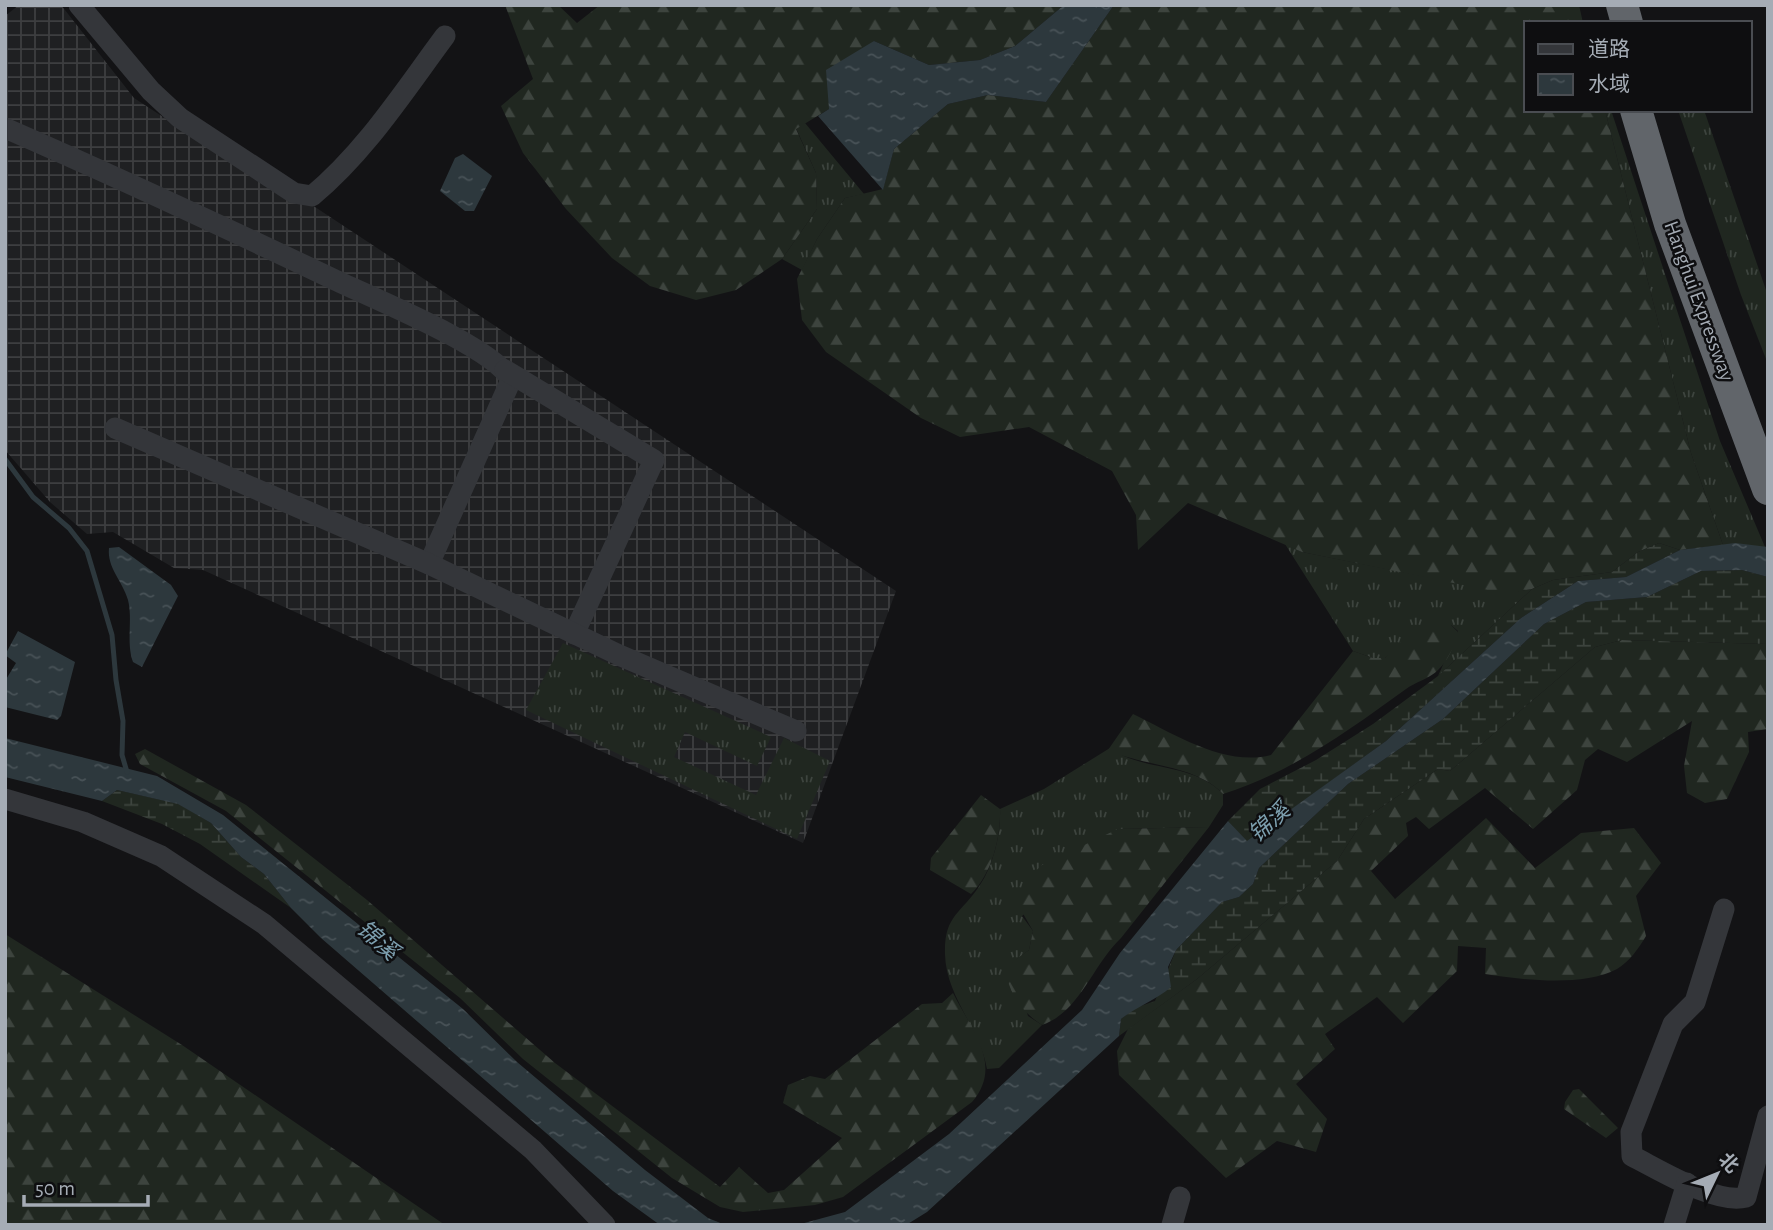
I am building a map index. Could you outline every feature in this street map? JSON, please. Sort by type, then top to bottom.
[{"type":"highway","name":"Hanghui Expressway","points":[[1637,112],[1670,224],[1768,489]]},
{"type":"highway","name":"Hanghui Expressway","points":[[1655,112],[1685,215],[1768,429]]},
{"type":"street","points":[[79,5],[151,91],[180,118],[293,193],[312,196],[338,174],[378,127],[445,36]]},
{"type":"street","points":[[5,128],[146,190],[451,336],[654,460],[574,634]]},
{"type":"street","points":[[429,564],[511,380],[505,370]]},
{"type":"street","points":[[115,428],[429,564],[574,634],[796,731]]},
{"type":"street","points":[[5,799],[83,822],[161,856],[264,925],[533,1150],[604,1225]]},
{"type":"street","points":[[1724,909],[1695,1002],[1673,1024],[1631,1132],[1632,1156],[1687,1183],[1733,1200],[1746,1197],[1768,1116]]},
{"type":"street","points":[[1674,1225],[1687,1183]]},
{"type":"street","points":[[1172,1225],[1180,1197]]},
{"type":"shaded area","points":[[19,5],[61,5],[134,98],[289,199],[312,205],[896,591],[803,843],[203,570],[174,568],[113,532],[87,534],[50,502],[5,450],[5,16]]},
{"type":"green space","points":[[505,5],[558,5],[577,23],[600,5],[1064,5],[1015,46],[980,60],[929,65],[874,41],[829,109],[796,129],[816,173],[817,209],[782,259],[736,290],[696,300],[650,286],[612,258],[566,209],[523,153],[501,106],[533,79]]},
{"type":"green space","points":[[1114,5],[1579,5],[1583,21],[1524,21],[1524,112],[1606,112],[1691,453],[1723,545],[1680,550],[1659,543],[1638,552],[1612,572],[1553,580],[1532,589],[1507,594],[1302,552],[1188,503],[1138,550],[1136,515],[1112,471],[1029,427],[960,437],[921,418],[826,352],[802,320],[797,279],[817,239],[845,198],[883,189],[894,149],[948,104],[988,95],[1046,102]]},
{"type":"green space","points":[[1606,112],[1612,112],[1720,441],[1765,547],[1723,545],[1691,453]]},
{"type":"green space","points":[[1679,112],[1705,112],[1768,296],[1768,364],[1741,295]]},
{"type":"green space","points":[[805,123],[864,194],[845,198],[817,239],[802,270],[782,259],[817,209],[816,173],[796,128]]},
{"type":"green space","points":[[1659,543],[1680,550],[1626,577],[1578,581],[1521,618],[1386,741],[1247,842],[1228,821],[1260,789],[1316,760],[1373,724],[1438,676],[1532,589],[1553,580],[1612,572],[1638,552]]},
{"type":"green space","points":[[1285,544],[1302,552],[1507,593],[1532,589],[1438,676],[1458,631],[1451,625],[1397,648],[1385,658],[1373,658],[1353,651]]},
{"type":"green space","points":[[1742,570],[1768,577],[1768,644],[1622,640],[1595,647],[1450,771],[1438,769],[1364,819],[1337,861],[1197,979],[1119,1036],[1121,1019],[1135,1008],[1155,1001],[1176,950],[1222,902],[1239,897],[1253,884],[1259,868],[1348,784],[1443,719],[1544,624],[1586,602],[1647,597],[1701,571]]},
{"type":"green space","points":[[1426,625],[1451,625],[1458,632],[1448,657],[1435,673],[1319,749],[1248,785],[1223,794],[1212,784],[1184,771],[1108,750],[1133,714],[1218,753],[1254,758],[1271,755],[1353,651],[1373,658],[1385,658],[1412,631]]},
{"type":"green space","points":[[1622,640],[1768,644],[1768,729],[1748,732],[1749,752],[1727,799],[1705,803],[1687,793],[1684,766],[1692,721],[1627,762],[1598,749],[1585,760],[1577,790],[1533,829],[1485,788],[1429,829],[1416,817],[1406,823],[1408,836],[1371,871],[1395,899],[1486,818],[1535,868],[1581,833],[1634,828],[1661,863],[1636,896],[1646,936],[1637,950],[1617,969],[1603,975],[1552,981],[1485,974],[1486,948],[1458,946],[1457,971],[1403,1023],[1377,997],[1325,1034],[1335,1049],[1296,1084],[1327,1119],[1316,1152],[1277,1141],[1226,1178],[1119,1075],[1117,1051],[1128,1029],[1197,979],[1337,861],[1364,819],[1438,769],[1450,771],[1595,647]]},
{"type":"green space","points":[[563,643],[771,737],[757,766],[685,732],[674,757],[756,795],[784,738],[830,761],[797,839],[526,710]]},
{"type":"green space","points":[[1110,748],[1137,761],[1183,772],[1211,784],[1223,794],[1223,805],[1209,827],[1118,829],[1022,916],[1033,931],[1029,950],[1011,964],[1028,1016],[1042,1025],[999,1068],[987,1069],[978,1040],[951,984],[945,954],[947,931],[989,868],[998,838],[1000,809],[1044,789]]},
{"type":"green space","points":[[145,749],[246,805],[367,900],[555,1063],[720,1187],[739,1167],[768,1193],[784,1190],[842,1138],[783,1103],[788,1085],[810,1076],[825,1079],[922,1004],[942,1003],[953,993],[981,1047],[985,1074],[981,1088],[972,1102],[843,1197],[815,1205],[743,1212],[720,1207],[672,1178],[523,1059],[460,998],[226,811],[140,764],[135,754]]},
{"type":"green space","points":[[117,790],[179,804],[211,823],[241,857],[264,874],[291,908],[200,844],[162,824],[102,801]]},
{"type":"green space","points":[[981,795],[1000,809],[999,831],[990,865],[971,894],[930,870],[931,858]]},
{"type":"green space","points":[[1209,827],[1111,949],[1066,1010],[1042,1025],[1029,1015],[1015,998],[1006,976],[1010,964],[1029,950],[1033,931],[1017,903],[1023,883],[1042,865],[1118,829]]},
{"type":"green space","points":[[5,934],[182,1045],[445,1225],[5,1225]]},
{"type":"green space","points":[[1579,1089],[1618,1128],[1606,1138],[1564,1109],[1573,1090]]},
{"type":"water","points":[[1064,5],[1114,5],[1046,102],[988,95],[948,104],[894,149],[883,190],[818,116],[829,109],[826,70],[874,41],[929,65],[980,60],[1015,46]]},
{"type":"water","points":[[463,154],[492,176],[474,211],[465,211],[440,191],[455,158]]},
{"type":"water","points":[[1735,543],[1768,547],[1768,577],[1742,570],[1701,571],[1647,597],[1586,602],[1544,624],[1443,719],[1348,784],[1259,868],[1253,884],[1239,897],[1222,902],[1176,950],[1168,967],[1171,987],[1121,1019],[1119,1036],[927,1212],[906,1225],[797,1225],[845,1212],[949,1134],[1082,1010],[1120,953],[1228,821],[1247,841],[1386,741],[1521,618],[1578,581],[1626,577],[1680,550]]},
{"type":"water","points":[[119,547],[171,585],[178,596],[142,667],[133,662],[128,600],[109,555],[109,548]]},
{"type":"water","points":[[18,631],[75,662],[61,716],[57,720],[5,707],[5,681],[16,663],[5,655]]},
{"type":"water","name":"锦溪","points":[[5,738],[157,776],[223,815],[463,1009],[517,1062],[645,1170],[708,1218],[725,1225],[660,1225],[613,1191],[321,938],[291,908],[264,874],[241,857],[211,823],[178,804],[117,790],[102,801],[5,777]]},
{"type":"waterway","points":[[5,459],[33,497],[69,528],[87,551],[112,635],[123,721],[122,755],[127,772]]}]
